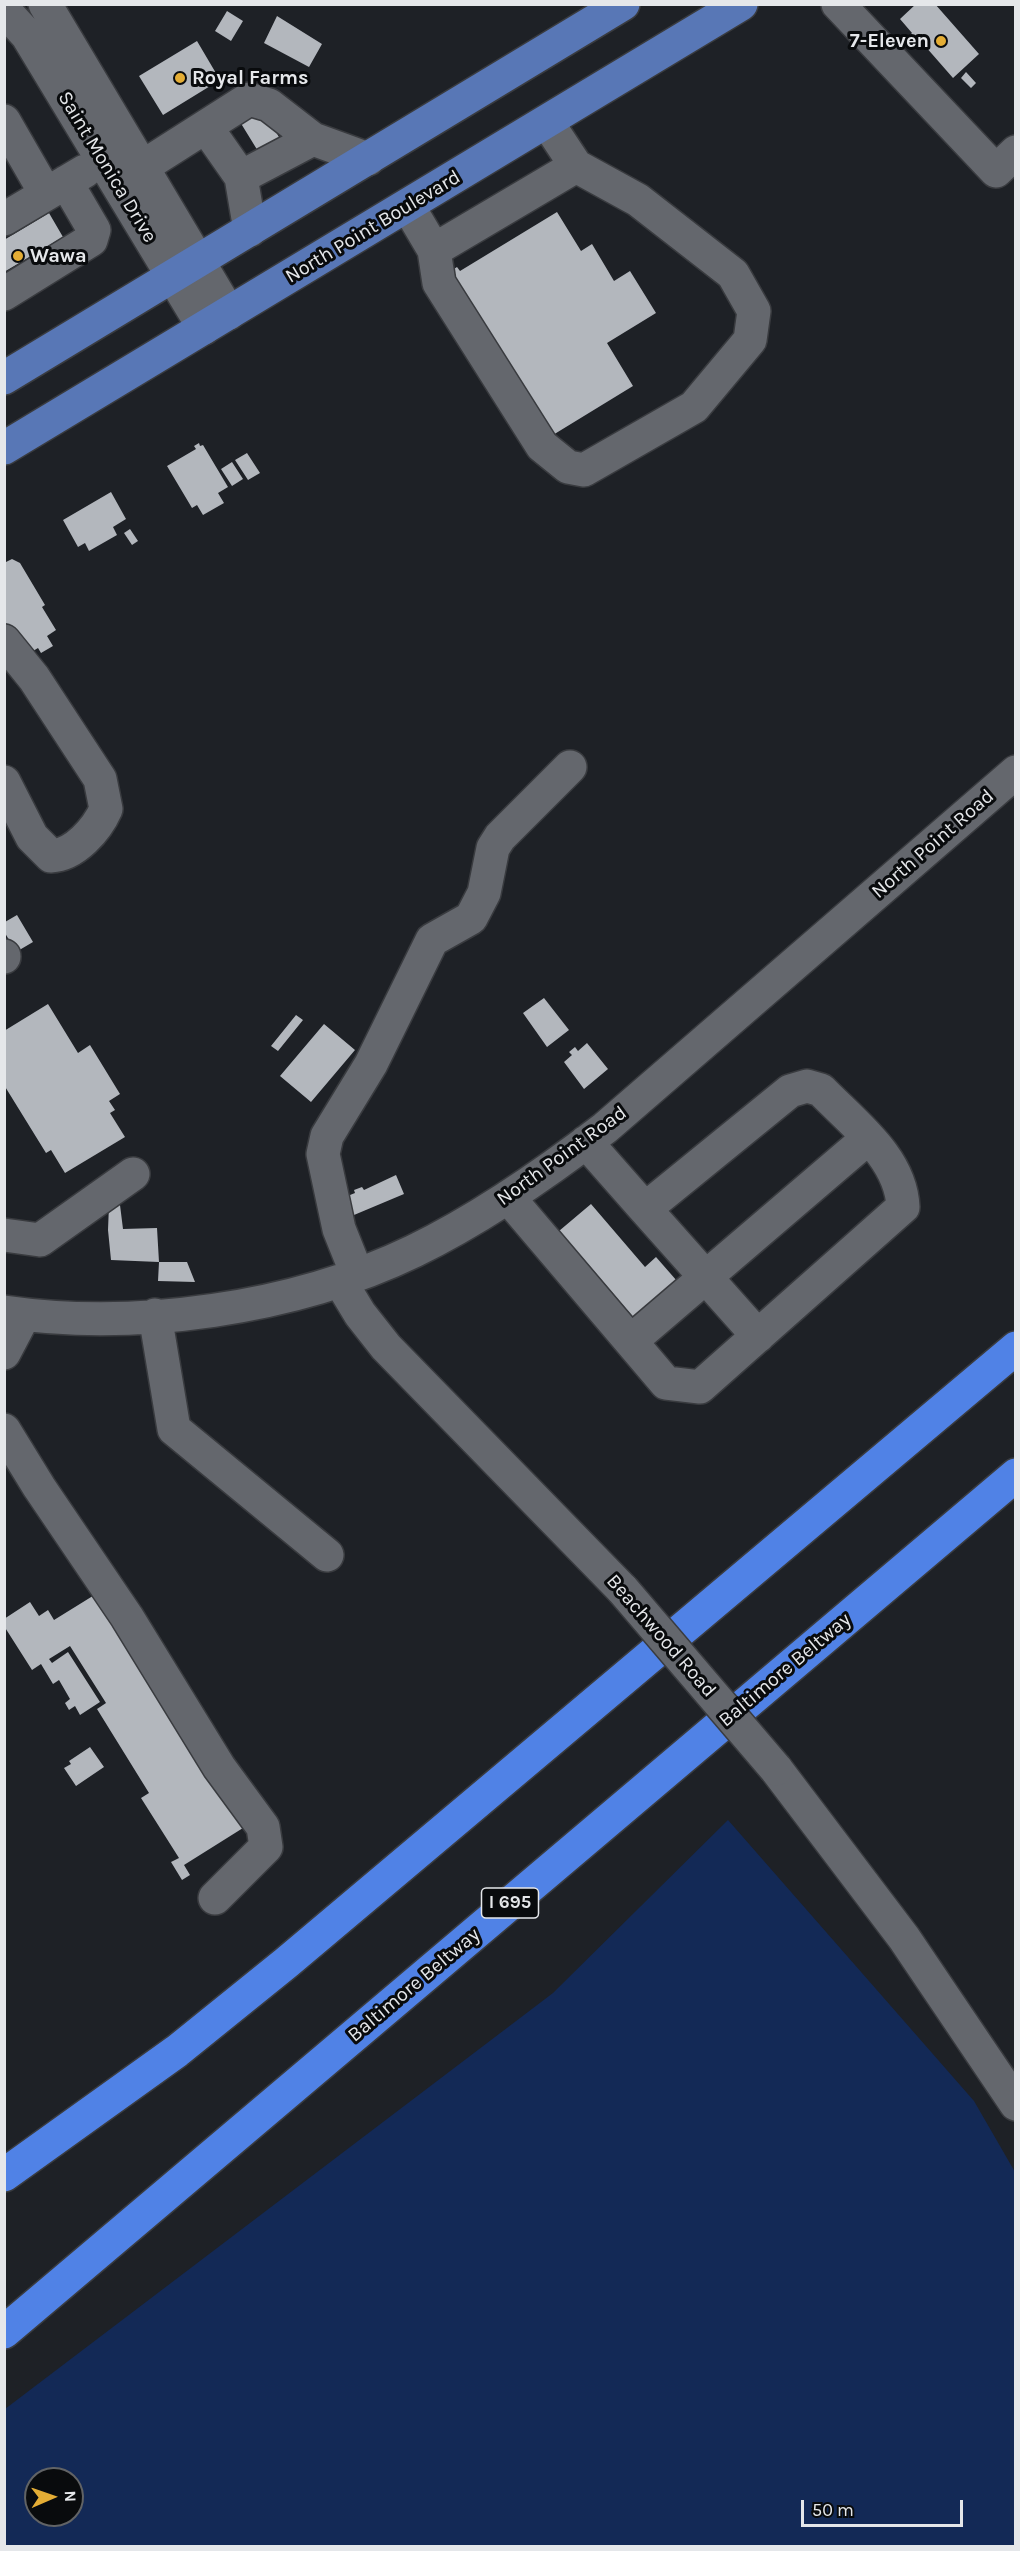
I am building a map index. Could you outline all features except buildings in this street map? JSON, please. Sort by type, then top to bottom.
[{"type":"highway","points":[[4,2175],[177,2051],[286,1963],[1016,1348]]},
{"type":"highway","name":"Baltimore Beltway","points":[[4,2332],[1016,1475]]},
{"type":"main road","name":"North Point Boulevard","points":[[4,448],[741,4]]},
{"type":"main road","points":[[5,378],[622,5]]},
{"type":"street","name":"Saint Monica Drive","points":[[45,4],[125,166],[216,321]]},
{"type":"street","points":[[838,4],[996,171],[1016,152]]},
{"type":"street","name":"Saint Monica Drive","points":[[4,10],[27,35],[125,166]]},
{"type":"street","points":[[4,219],[56,188],[125,166],[206,127],[249,99],[269,105],[313,139],[368,159]]},
{"type":"street","points":[[4,121],[56,188],[94,230],[91,240],[4,294]]},
{"type":"street","points":[[408,206],[434,250],[439,283],[542,446],[568,467],[584,470],[694,407],[750,340],[754,311],[734,274],[638,200],[576,166],[547,122]]},
{"type":"street","points":[[206,127],[241,177],[250,230]]},
{"type":"street","points":[[241,177],[313,139]]},
{"type":"street","points":[[434,250],[576,166]]},
{"type":"street","points":[[4,641],[34,678],[100,779],[106,809],[94,830],[74,848],[60,856],[51,856],[32,837],[4,782]]},
{"type":"street","name":"Beachwood Road","points":[[570,767],[500,837],[493,848],[484,894],[471,918],[432,940],[371,1064],[327,1136],[323,1154],[348,1277],[360,1314],[386,1347],[623,1590],[776,1769],[910,1946],[1016,2104]]},
{"type":"street","name":"North Point Road","points":[[14,1313],[75,1318],[155,1316],[260,1302],[348,1277],[413,1251],[508,1197],[586,1142],[657,1084],[1016,772]]},
{"type":"street","points":[[508,1197],[666,1383],[700,1387],[903,1208],[902,1190],[891,1163],[821,1090],[807,1086],[790,1091],[645,1209]]},
{"type":"street","points":[[630,1341],[867,1139]]},
{"type":"street","points":[[586,1142],[758,1336]]},
{"type":"street","points":[[4,1235],[40,1239],[133,1174]]},
{"type":"street","points":[[4,1353],[14,1313]]},
{"type":"street","points":[[155,1316],[174,1429],[327,1555]]},
{"type":"street","points":[[4,1430],[39,1487],[127,1617],[219,1767],[263,1827],[266,1847],[215,1898]]},
{"type":"shaded area","points":[[728,1820],[974,2101],[1015,2172],[1015,2546],[5,2546],[5,2409],[553,1993]]},
{"type":"place","name":"7-Eleven","points":[[941,41]]},
{"type":"place","name":"Royal Farms","points":[[180,78]]},
{"type":"place","name":"Wawa","points":[[18,256]]}]
